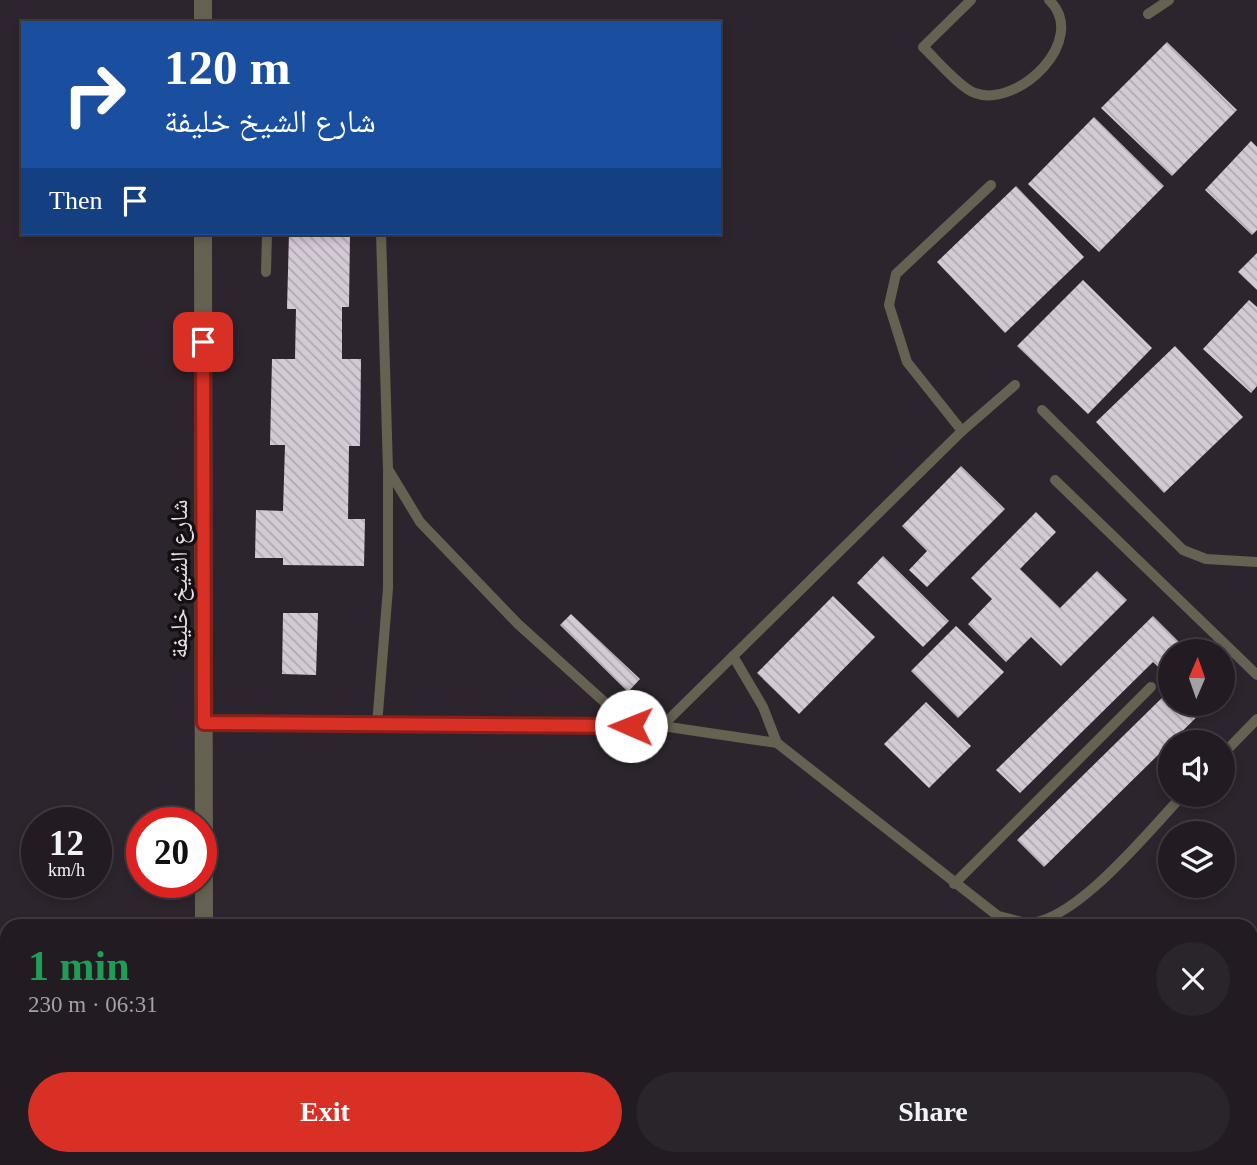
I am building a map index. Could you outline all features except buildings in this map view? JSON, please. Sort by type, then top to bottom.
[{"type":"street","points":[[202,0],[203,21]]},
{"type":"street","name":"شارع الشيخ خليفة","points":[[203,235],[204,919]]},
{"type":"lane","points":[[971,0],[923,47],[972,93],[991,97],[1007,93],[1042,70],[1055,53],[1060,37],[1059,22],[1056,7],[1049,0]]},
{"type":"lane","points":[[1148,14],[1169,0]]},
{"type":"lane","points":[[962,431],[907,362],[889,304],[896,274],[991,184]]},
{"type":"lane","points":[[266,272],[267,235]]},
{"type":"lane","points":[[377,725],[388,588],[388,469],[381,235]]},
{"type":"lane","points":[[662,726],[962,431],[1015,385]]},
{"type":"lane","points":[[1042,411],[1183,550],[1206,559],[1257,562]]},
{"type":"lane","points":[[388,469],[420,522],[518,624],[631,726]]},
{"type":"lane","points":[[1055,481],[1257,675]]},
{"type":"lane","points":[[733,656],[763,707],[777,743]]},
{"type":"lane","points":[[954,884],[1151,687]]},
{"type":"lane","points":[[1235,742],[1257,719]]},
{"type":"lane","points":[[204,723],[662,726],[777,743],[954,884],[998,916],[1012,919]]},
{"type":"lane","points":[[1042,919],[1059,913],[1092,889],[1171,807]]},
{"type":"route","points":[[203,342],[204,723],[631,726]]}]
